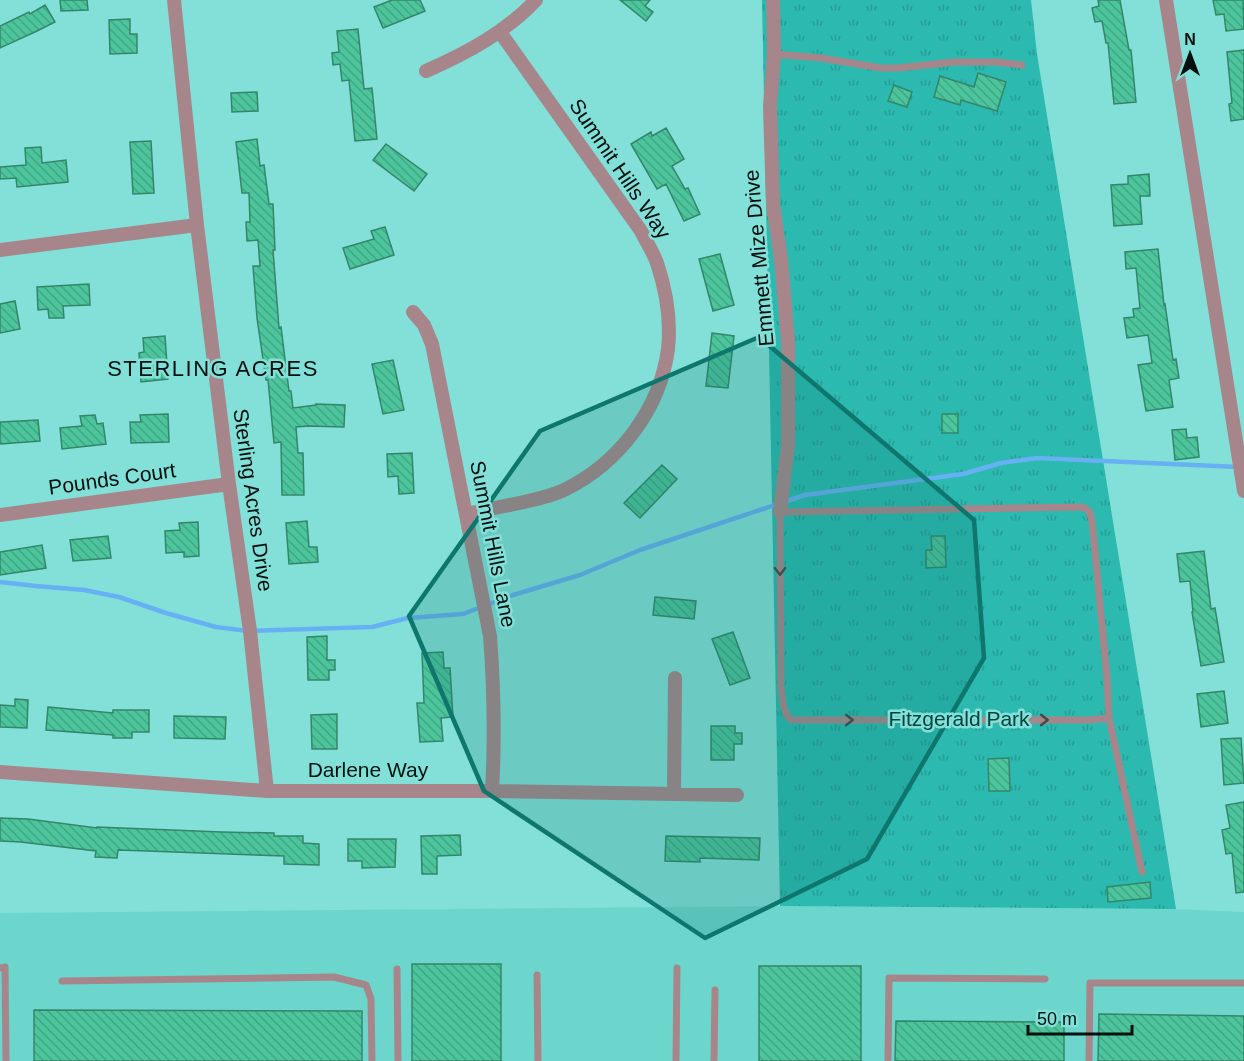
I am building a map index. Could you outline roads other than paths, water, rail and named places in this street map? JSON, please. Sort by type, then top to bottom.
[{"type":"street","name":"Sterling Acres Drive","points":[[174,0],[197,225],[250,631],[267,792]]},
{"type":"street","points":[[426,71],[452,60],[500,32],[536,0]]},
{"type":"street","name":"Emmett Mize Drive","points":[[773,0],[774,54],[770,106],[773,205],[781,260],[788,342],[788,444],[780,512]]},
{"type":"street","points":[[1166,0],[1244,490]]},
{"type":"street","name":"Summit Hills Way","points":[[466,514],[563,491],[615,454],[649,408],[661,378],[668,349],[668,321],[664,292],[657,262],[641,231],[500,32]]},
{"type":"street","points":[[0,250],[197,225]]},
{"type":"street","name":"Summit Hills Lane","points":[[413,312],[424,325],[432,344],[490,636],[493,668],[494,745],[492,791]]},
{"type":"street","name":"Pounds Court","points":[[0,515],[229,484]]},
{"type":"street","points":[[674,793],[675,678]]},
{"type":"street","name":"Darlene Way","points":[[0,772],[267,792],[492,791],[737,795]]},
{"type":"lane","points":[[774,54],[821,58],[881,68],[954,62],[996,62],[1022,65]]},
{"type":"lane","points":[[1109,718],[1088,720],[791,720],[784,710],[781,688],[780,512],[1083,507],[1089,511],[1092,520],[1109,718],[1142,872]]},
{"type":"lane","points":[[0,968],[5,968],[6,1061]]},
{"type":"lane","points":[[676,1061],[677,968]]},
{"type":"lane","points":[[397,969],[398,1061]]},
{"type":"lane","points":[[537,975],[538,1061]]},
{"type":"lane","points":[[62,981],[334,977],[366,985],[371,999],[372,1061]]},
{"type":"lane","points":[[888,1061],[889,978],[1045,979]]},
{"type":"lane","points":[[1089,1061],[1090,983],[1244,983]]},
{"type":"lane","points":[[714,1061],[715,990]]},
{"type":"waterway","points":[[0,582],[84,590],[119,597],[216,627],[248,631],[372,627],[408,618],[463,614],[513,595],[580,575],[640,550],[805,495],[963,474],[1001,463],[1037,458],[1238,467]]},
{"type":"district","name":"STERLING ACRES","points":[[213,368]]},
{"type":"park label","name":"Fitzgerald Park","points":[[959,719]]}]
